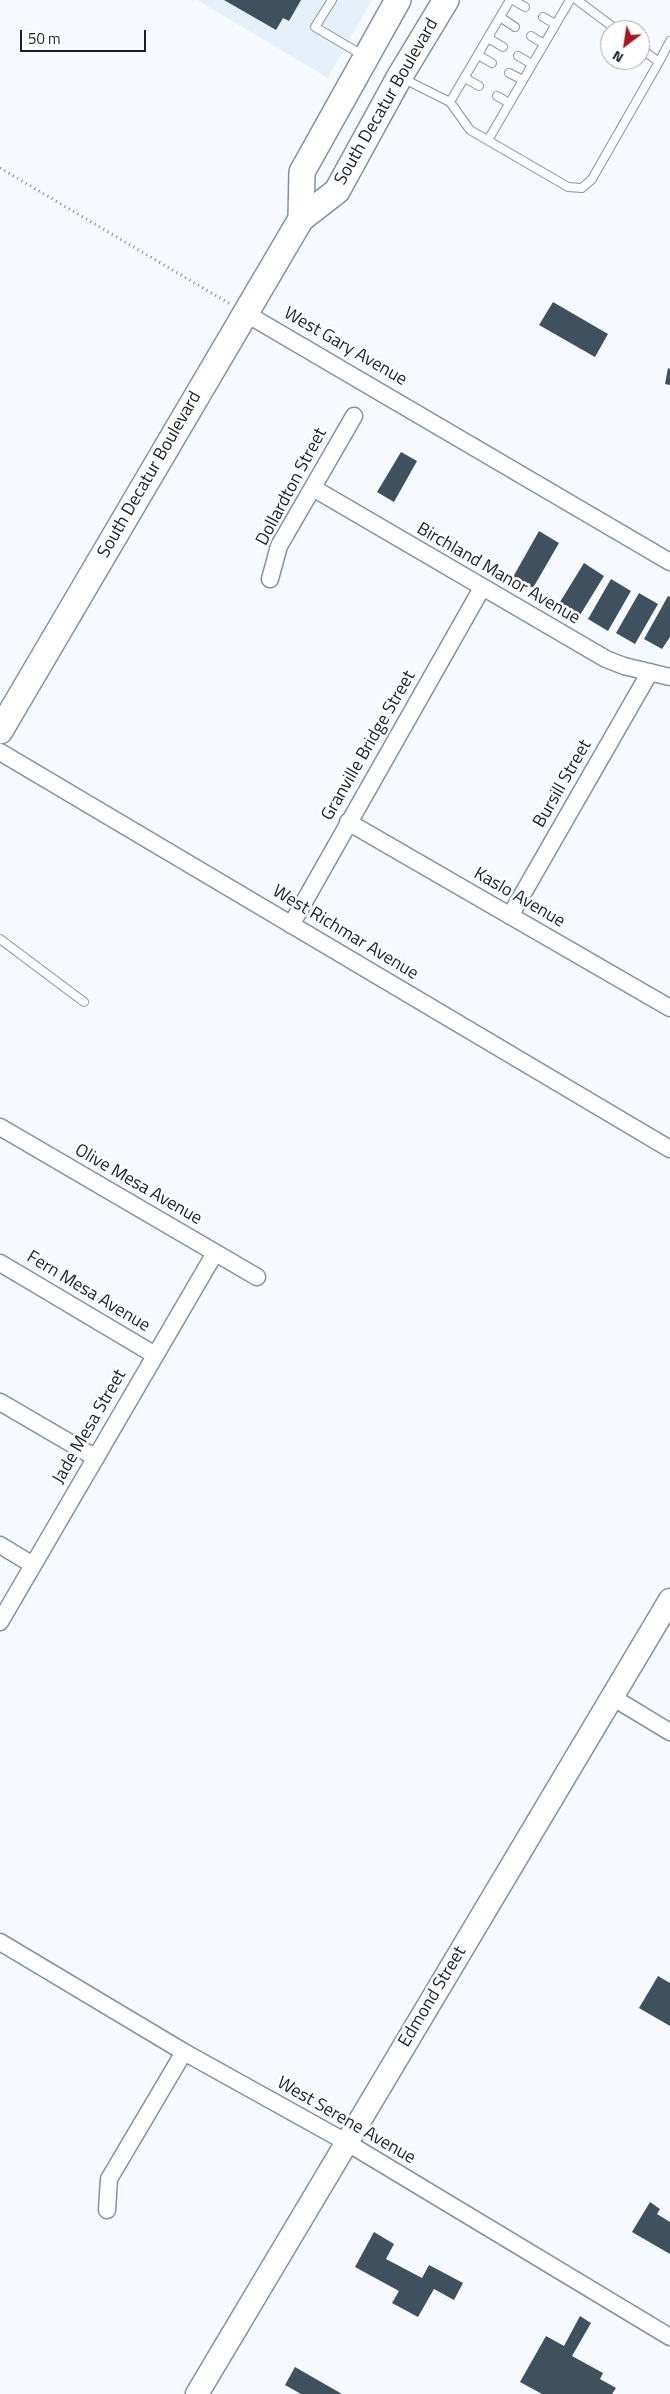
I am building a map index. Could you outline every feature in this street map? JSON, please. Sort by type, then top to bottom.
[{"type":"main road","name":"South Decatur Boulevard","points":[[301,219],[302,172],[398,0]]},
{"type":"main road","name":"South Decatur Boulevard","points":[[0,731],[301,219],[337,191],[400,76],[446,0]]},
{"type":"street","name":"West Gary Avenue","points":[[245,313],[670,562]]},
{"type":"street","name":"Dollardton Street","points":[[270,579],[279,546],[354,416]]},
{"type":"street","name":"Birchland Manor Avenue","points":[[313,488],[606,659],[670,677]]},
{"type":"street","name":"Granville Bridge Street","points":[[292,925],[348,822],[482,588]]},
{"type":"street","name":"Bursill Street","points":[[510,916],[650,672]]},
{"type":"street","name":"West Richmar Avenue","points":[[0,752],[670,1149]]},
{"type":"street","name":"Kaslo Avenue","points":[[348,822],[670,1008]]},
{"type":"street","name":"Olive Mesa Avenue","points":[[0,1127],[257,1277]]},
{"type":"street","name":"Jade Mesa Street","points":[[0,1622],[215,1253]]},
{"type":"street","name":"Fern Mesa Avenue","points":[[0,1263],[155,1355]]},
{"type":"street","points":[[0,1402],[96,1458]]},
{"type":"street","points":[[0,1545],[33,1565]]},
{"type":"street","name":"Edmond Street","points":[[197,2394],[670,1600]]},
{"type":"street","points":[[612,1697],[670,1732]]},
{"type":"street","name":"West Serene Avenue","points":[[0,1942],[184,2052],[346,2142],[670,2337]]},
{"type":"street","points":[[107,2210],[109,2179],[184,2052]]},
{"type":"lane","points":[[332,0],[315,27],[365,57]]},
{"type":"lane","points":[[450,102],[511,0],[525,7]]},
{"type":"lane","points":[[488,140],[570,0]]},
{"type":"lane","points":[[578,0],[603,20]]},
{"type":"lane","points":[[543,17],[556,24]]},
{"type":"lane","points":[[500,18],[515,27]]},
{"type":"lane","points":[[531,36],[544,44]]},
{"type":"lane","points":[[488,38],[503,47]]},
{"type":"lane","points":[[400,76],[450,102],[470,130],[568,188],[582,188],[592,179],[670,42]]},
{"type":"lane","points":[[650,55],[659,62]]},
{"type":"lane","points":[[478,56],[492,63]]},
{"type":"lane","points":[[518,56],[532,64]]},
{"type":"lane","points":[[509,73],[523,80]]},
{"type":"lane","points":[[465,78],[479,86]]},
{"type":"lane","points":[[497,96],[509,104]]},
{"type":"lane","points":[[0,939],[84,1002]]},
{"type":"path","points":[[0,168],[245,313]]},
{"type":"shaded area","points":[[197,0],[372,0],[328,78]]},
{"type":"building","points":[[224,0],[301,0],[289,21],[283,18],[276,30]]},
{"type":"building","points":[[553,302],[608,334],[595,357],[539,325]]},
{"type":"building","points":[[668,368],[670,369],[670,385],[665,384]]},
{"type":"building","points":[[401,452],[417,461],[394,502],[377,492]]},
{"type":"building","points":[[539,531],[559,543],[533,588],[513,577]]},
{"type":"building","points":[[584,563],[604,576],[580,615],[560,602]]},
{"type":"building","points":[[611,579],[631,591],[608,631],[588,619]]},
{"type":"building","points":[[639,593],[658,604],[635,644],[616,633]]},
{"type":"building","points":[[668,596],[670,597],[670,637],[662,649],[644,639]]},
{"type":"building","points":[[658,1976],[670,1983],[670,2026],[639,2008]]},
{"type":"building","points":[[650,2202],[660,2209],[657,2214],[670,2222],[670,2254],[632,2232]]},
{"type":"building","points":[[374,2232],[394,2244],[386,2259],[422,2278],[429,2265],[463,2283],[454,2300],[434,2289],[418,2317],[392,2303],[399,2291],[355,2267]]},
{"type":"building","points":[[580,2316],[591,2323],[572,2356],[603,2373],[600,2379],[616,2388],[612,2394],[542,2394],[520,2382],[546,2336],[564,2346]]},
{"type":"building","points":[[295,2367],[342,2394],[301,2394],[285,2385]]}]
